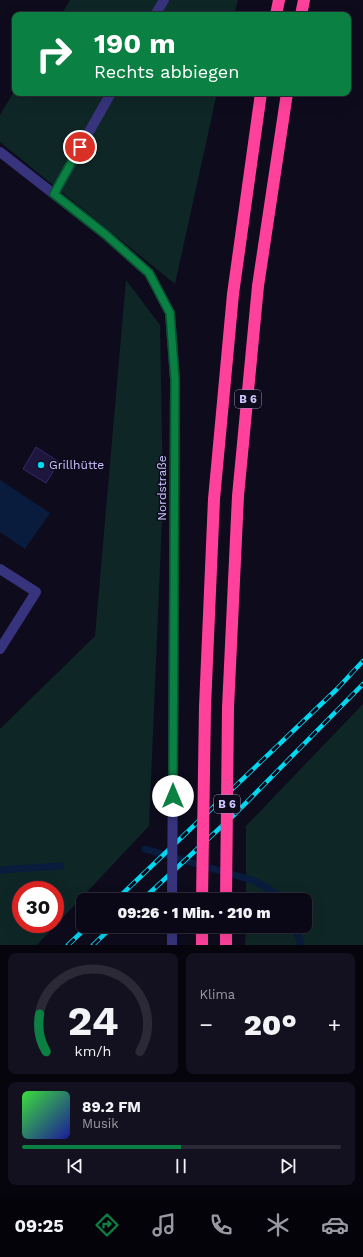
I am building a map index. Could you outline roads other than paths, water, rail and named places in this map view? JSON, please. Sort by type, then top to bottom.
[{"type":"highway","points":[[277,12],[279,0]]},
{"type":"highway","points":[[302,12],[304,0]]},
{"type":"highway","name":"B 6","points":[[202,893],[205,707],[214,499],[232,294],[261,96]]},
{"type":"highway","name":"B 6","points":[[226,893],[228,708],[240,480],[258,286],[287,96]]},
{"type":"highway","points":[[202,933],[202,945]]},
{"type":"highway","points":[[226,933],[226,945]]},
{"type":"street","points":[[157,12],[164,0]]},
{"type":"street","points":[[54,194],[109,96]]},
{"type":"street","name":"Nordstraße","points":[[0,152],[105,234],[149,273],[170,313],[175,380],[172,893]]},
{"type":"street","points":[[0,569],[36,592],[0,649]]},
{"type":"street","points":[[172,933],[172,945]]},
{"type":"water","points":[[0,480],[50,513],[25,549],[0,532]]},
{"type":"waterway","points":[[145,849],[255,881],[275,893]]},
{"type":"waterway","points":[[0,870],[61,866]]},
{"type":"waterway","points":[[297,933],[301,945]]},
{"type":"railway","points":[[123,893],[337,689],[363,661]]},
{"type":"railway","points":[[150,893],[235,814],[363,684]]},
{"type":"railway","points":[[68,945],[81,933]]},
{"type":"railway","points":[[93,945],[106,933]]},
{"type":"place","name":"Grillhütte","points":[[41,465]]}]
